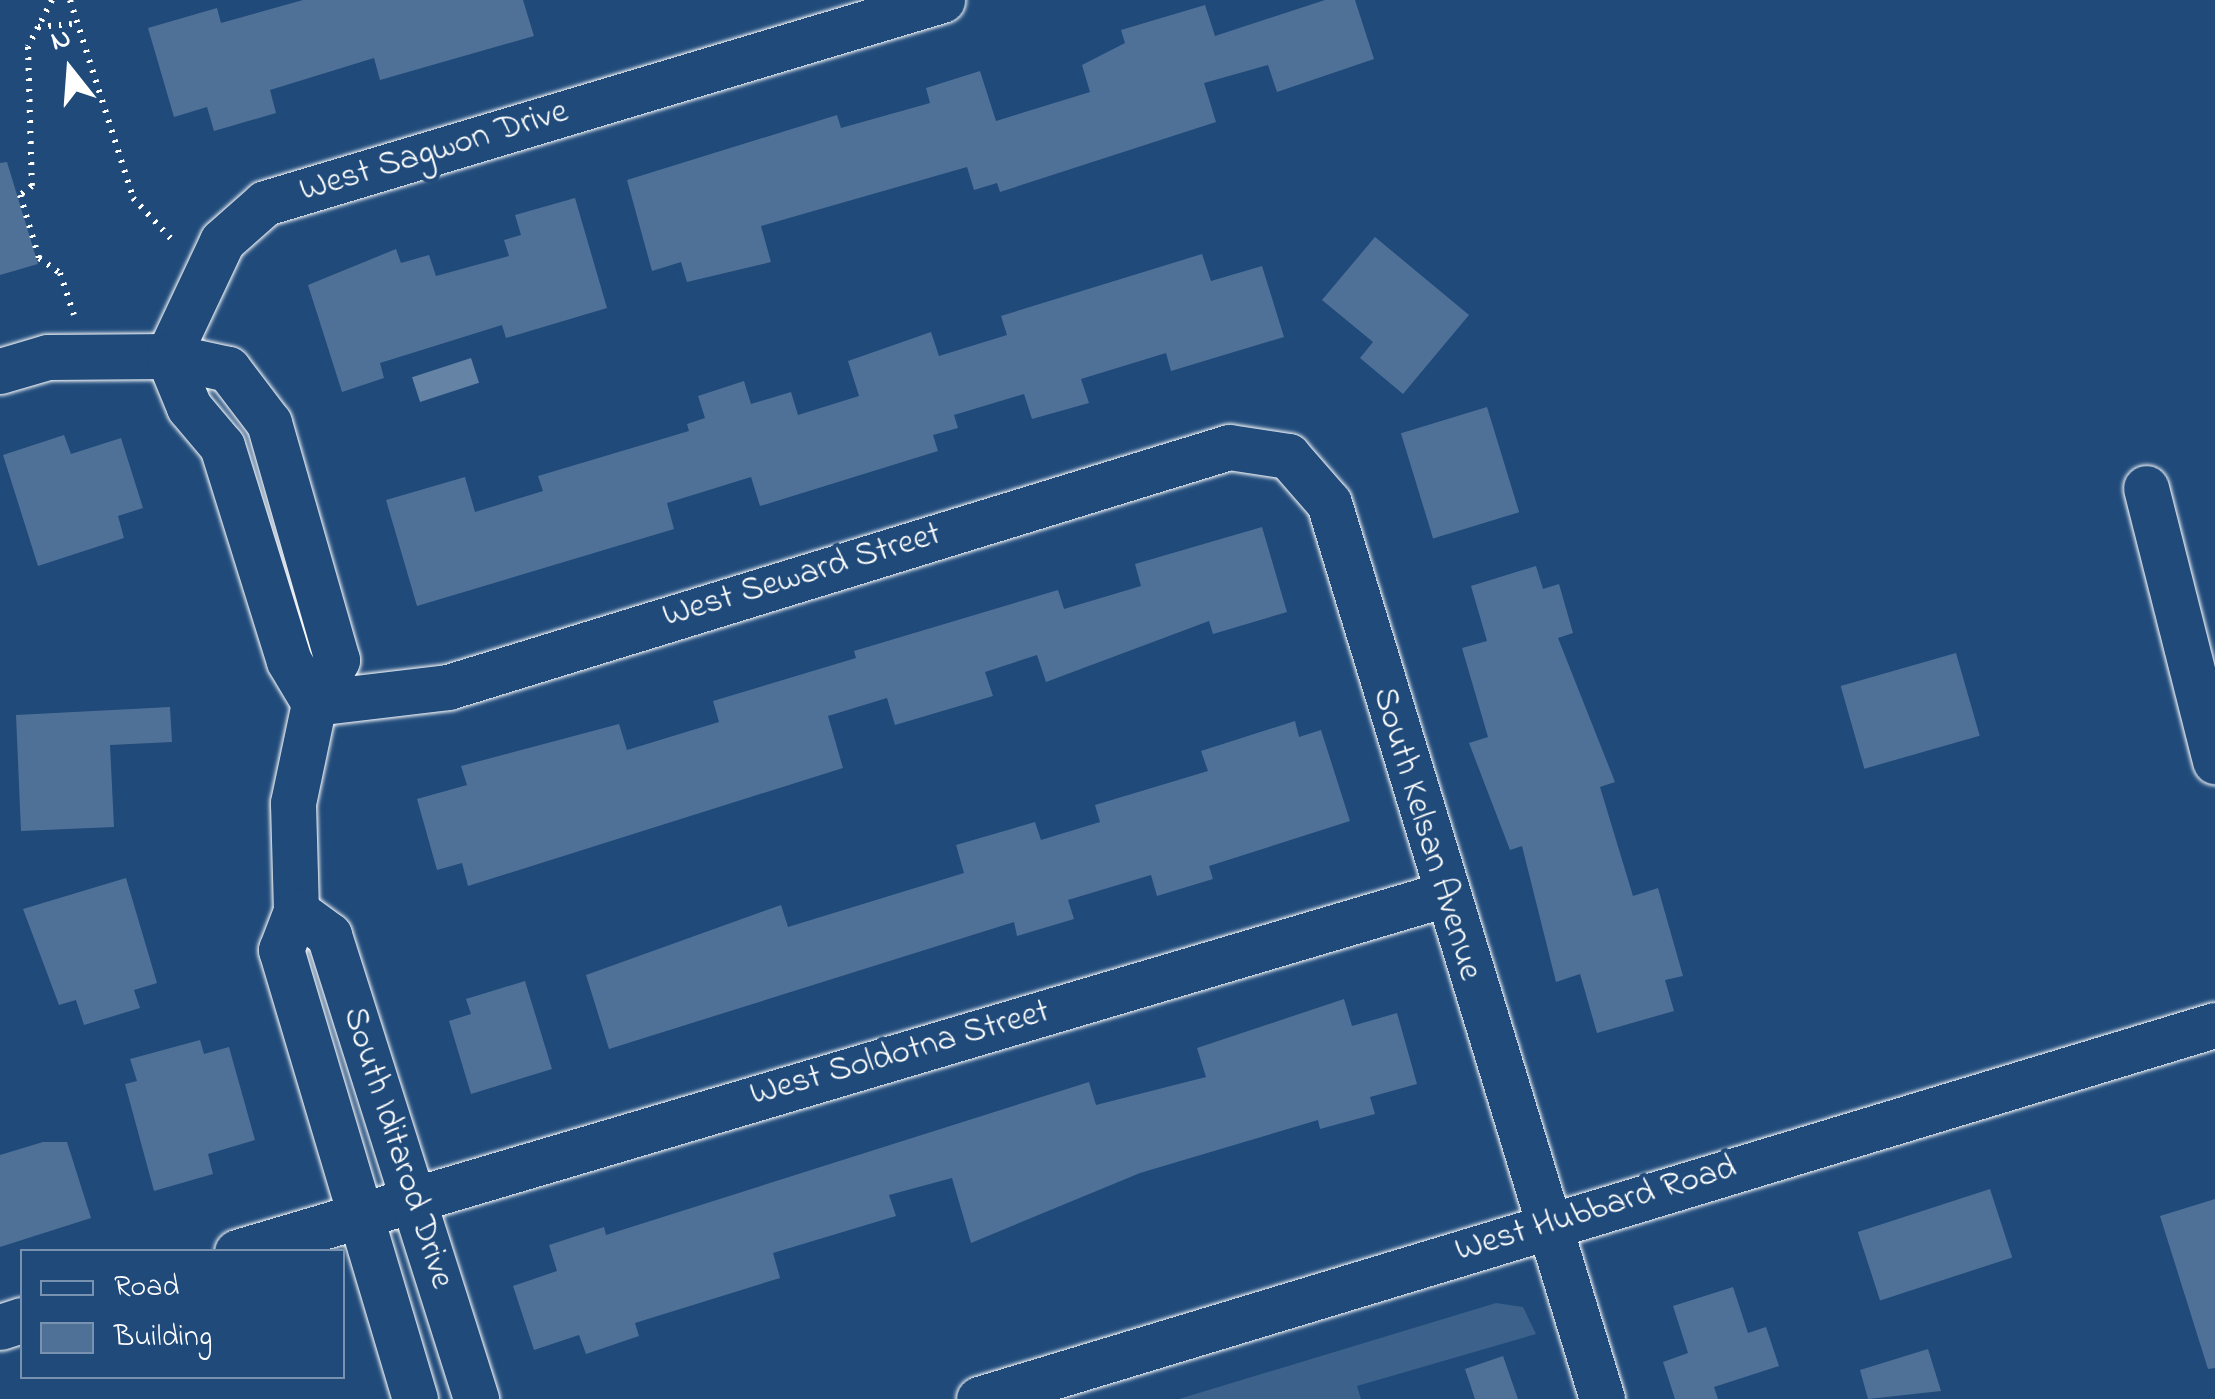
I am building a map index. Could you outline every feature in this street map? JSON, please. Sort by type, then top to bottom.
[{"type":"street","name":"West Sagwon Drive","points":[[168,356],[222,241],[265,203],[942,0]]},
{"type":"street","points":[[0,371],[48,357],[168,356]]},
{"type":"street","name":"South Iditarod Drive","points":[[168,356],[228,369],[269,422],[337,660],[314,703],[293,803],[296,911],[281,950],[414,1399]]},
{"type":"street","name":"West Seward Street","points":[[314,703],[448,687],[1229,447],[1288,456]]},
{"type":"street","name":"South Kelsan Avenue","points":[[1288,456],[1329,503],[1442,894],[1602,1399]]},
{"type":"street","points":[[2146,488],[2215,761]]},
{"type":"street","name":"West Soldotna Street","points":[[246,1249],[1442,894]]},
{"type":"street","name":"South Iditarod Drive","points":[[296,911],[330,935],[476,1399]]},
{"type":"street","name":"West Hubbard Road","points":[[979,1399],[1036,1390],[1548,1223],[2215,1025]]},
{"type":"path","points":[[52,0],[28,47],[32,186],[20,195],[39,258],[60,273],[74,315]]},
{"type":"path","points":[[70,0],[72,24],[133,198],[174,242]]},
{"type":"path","points":[[38,27],[72,24]]},
{"type":"shaded area","points":[[471,358],[479,383],[420,402],[412,377]]},
{"type":"shaded area","points":[[1496,1303],[1523,1307],[1536,1334],[1357,1386],[1361,1399],[1179,1399]]},
{"type":"building","points":[[303,0],[523,0],[534,36],[380,80],[374,58],[270,90],[276,113],[214,131],[207,107],[174,117],[148,28],[217,8],[221,23]]},
{"type":"building","points":[[1325,0],[1355,0],[1374,59],[1277,92],[1268,65],[1204,83],[1216,122],[1000,192],[997,183],[974,190],[967,167],[761,226],[771,262],[687,282],[681,262],[652,271],[627,180],[837,115],[841,128],[930,103],[926,88],[980,71],[996,121],[1090,92],[1082,65],[1125,43],[1121,30],[1205,5],[1215,36]]},
{"type":"building","points":[[7,162],[38,264],[0,275],[0,163]]},
{"type":"building","points":[[575,198],[607,308],[506,338],[502,325],[380,363],[384,378],[342,392],[308,285],[396,249],[401,263],[429,255],[436,276],[509,256],[504,240],[521,235],[515,215]]},
{"type":"building","points":[[1375,237],[1469,315],[1403,394],[1360,358],[1373,342],[1322,300]]},
{"type":"building","points":[[1202,254],[1211,281],[1262,266],[1284,337],[1171,371],[1166,353],[1081,379],[1089,403],[1032,419],[1024,394],[954,415],[958,428],[933,435],[938,451],[760,506],[751,477],[667,503],[674,529],[417,606],[386,500],[465,477],[475,512],[543,491],[538,476],[689,431],[687,424],[705,418],[698,396],[744,381],[751,404],[791,392],[798,415],[859,396],[848,361],[931,332],[939,356],[1007,335],[1001,316]]},
{"type":"building","points":[[1487,407],[1519,512],[1433,539],[1401,433]]},
{"type":"building","points":[[64,435],[71,454],[121,438],[143,508],[118,516],[124,538],[38,566],[3,455]]},
{"type":"building","points":[[1262,527],[1287,612],[1213,634],[1209,621],[1046,682],[1037,655],[985,672],[993,696],[895,725],[887,698],[828,716],[843,768],[468,886],[462,863],[437,870],[417,799],[467,785],[461,766],[619,724],[627,750],[719,722],[713,701],[856,658],[854,651],[1058,590],[1064,609],[1141,586],[1135,564]]},
{"type":"building","points":[[1536,566],[1543,589],[1559,584],[1573,633],[1558,638],[1615,782],[1600,787],[1633,896],[1658,888],[1683,976],[1665,980],[1674,1011],[1597,1033],[1580,974],[1556,982],[1522,846],[1510,850],[1469,743],[1488,737],[1462,648],[1487,641],[1471,586]]},
{"type":"building","points":[[1956,653],[1980,736],[1864,769],[1841,686]]},
{"type":"building","points":[[170,707],[172,742],[110,745],[114,827],[21,831],[16,715]]},
{"type":"building","points":[[1295,721],[1299,737],[1321,730],[1350,821],[1209,866],[1213,879],[1157,896],[1151,875],[1068,900],[1074,919],[1017,936],[1014,922],[609,1049],[586,975],[781,905],[788,927],[964,873],[956,845],[1035,822],[1041,840],[1100,822],[1095,805],[1208,771],[1201,751]]},
{"type":"building","points":[[126,878],[157,983],[134,990],[140,1008],[84,1025],[76,1000],[59,1005],[23,909]]},
{"type":"building","points":[[525,981],[552,1069],[471,1094],[449,1021],[471,1014],[466,999]]},
{"type":"building","points":[[1344,999],[1352,1026],[1397,1013],[1417,1084],[1370,1097],[1375,1114],[1320,1129],[1318,1120],[1140,1173],[971,1243],[952,1178],[889,1195],[896,1216],[773,1253],[780,1278],[635,1323],[639,1336],[586,1354],[579,1335],[534,1350],[513,1286],[557,1271],[549,1245],[604,1227],[606,1235],[1089,1082],[1096,1105],[1206,1077],[1197,1048]]},
{"type":"building","points":[[200,1040],[204,1054],[229,1047],[255,1140],[208,1154],[213,1174],[154,1191],[125,1084],[137,1081],[130,1059]]},
{"type":"building","points":[[43,1142],[67,1142],[91,1218],[0,1247],[0,1155]]},
{"type":"building","points":[[1990,1189],[2012,1257],[1880,1300],[1858,1232]]},
{"type":"building","points":[[2215,1199],[2215,1368],[2208,1369],[2160,1216]]},
{"type":"building","points":[[1733,1287],[1748,1333],[1766,1327],[1779,1366],[1714,1387],[1718,1399],[1675,1399],[1663,1362],[1688,1353],[1673,1306]]},
{"type":"building","points":[[1928,1349],[1941,1391],[1868,1399],[1860,1370]]},
{"type":"building","points":[[1503,1356],[1518,1399],[1475,1399],[1465,1369]]}]
